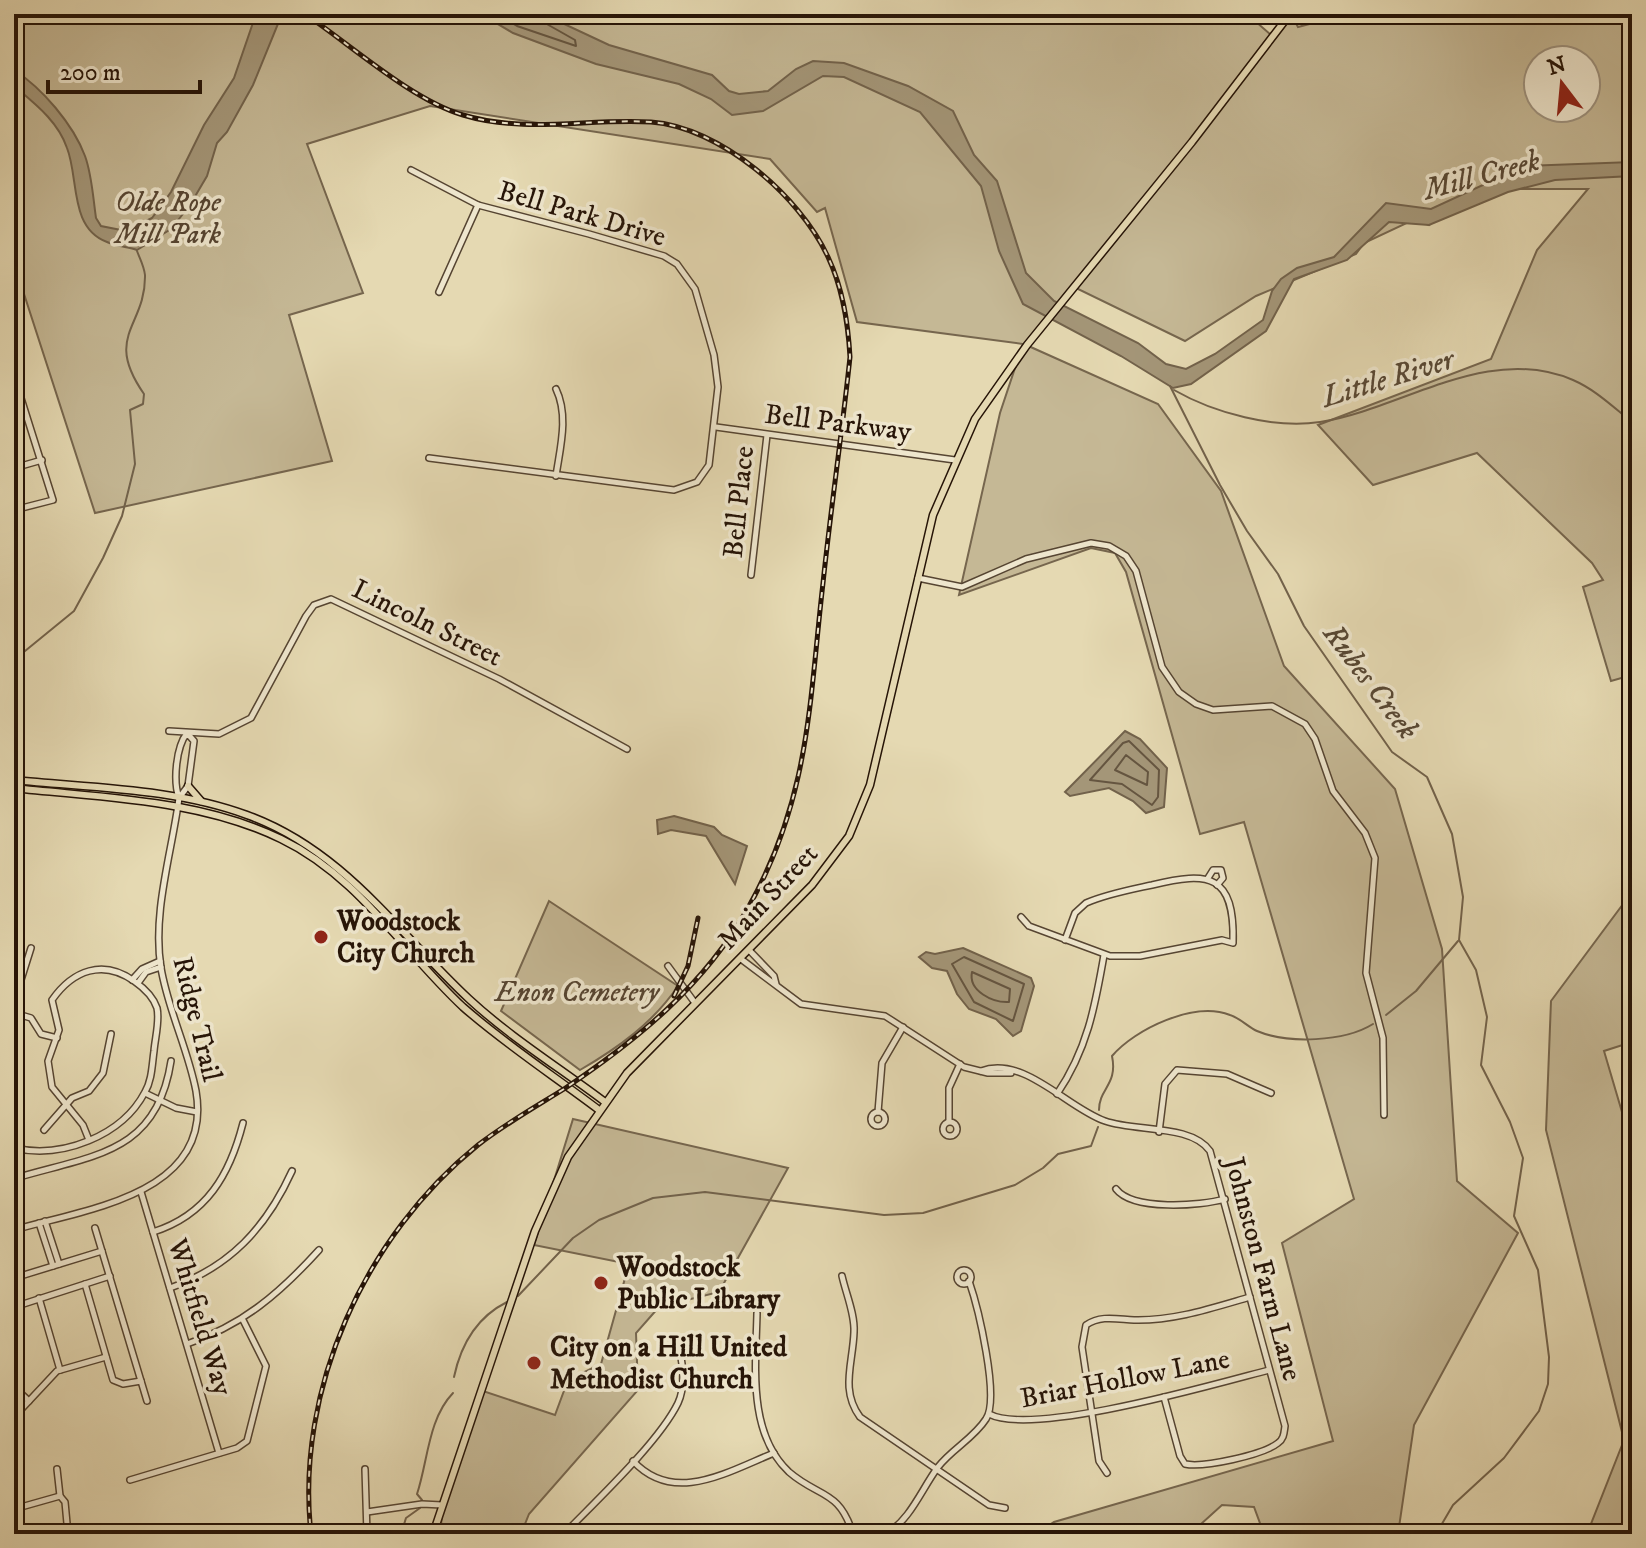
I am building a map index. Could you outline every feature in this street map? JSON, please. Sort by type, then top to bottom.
[{"type":"main road","name":"Main Street","points":[[433,1534],[546,1203],[568,1157],[605,1102],[838,854],[860,813],[870,785],[933,515],[955,460],[985,402],[1290,14]]},
{"type":"main road","points":[[14,780],[179,798],[204,803],[277,828],[337,866],[375,899],[472,1002],[605,1102]]},
{"type":"main road","points":[[188,786],[204,803]]},
{"type":"main road","points":[[14,788],[178,807],[260,830],[319,862],[369,904],[466,1009],[599,1110]]},
{"type":"street","name":"Bell Park Drive","points":[[411,170],[478,205],[664,256],[677,264],[695,289],[714,355],[718,387],[716,427],[705,475],[689,487],[674,490],[429,458]]},
{"type":"street","points":[[439,292],[478,205]]},
{"type":"street","points":[[14,376],[17,400],[42,460],[53,500],[14,510]]},
{"type":"street","points":[[556,389],[563,403],[563,426],[556,476]]},
{"type":"street","name":"Bell Parkway","points":[[716,427],[955,460]]},
{"type":"street","name":"Bell Place","points":[[751,575],[767,435]]},
{"type":"street","points":[[14,468],[42,460]]},
{"type":"street","points":[[917,578],[962,587],[1026,559],[1091,543],[1109,546],[1126,556],[1136,571],[1162,667],[1179,692],[1196,704],[1213,710],[1272,706],[1305,724],[1315,739],[1333,791],[1365,833],[1375,858],[1366,973],[1383,1038],[1384,1115]]},
{"type":"street","points":[[14,591],[18,602]]},
{"type":"street","name":"Lincoln Street","points":[[169,731],[219,734],[251,718],[306,616],[314,605],[331,599],[499,679],[627,749]]},
{"type":"street","points":[[179,798],[188,786],[194,741],[187,733]]},
{"type":"street","name":"Ridge Trail","points":[[14,1230],[141,1192],[179,1162],[191,1142],[197,1112],[195,1085],[160,964],[160,929],[179,798],[175,789],[181,741],[187,733]]},
{"type":"street","points":[[1208,878],[1213,870],[1221,870],[1223,878],[1217,885]]},
{"type":"street","points":[[1021,917],[1029,926],[1065,940],[1104,955],[1140,956],[1222,940],[1233,943],[1230,909],[1217,885],[1208,878],[1192,875],[1100,897],[1075,913],[1065,940]]},
{"type":"street","points":[[14,1002],[31,948]]},
{"type":"street","name":"Johnston Farm Lane","points":[[749,950],[774,976],[776,985]]},
{"type":"street","points":[[1057,1094],[1077,1060],[1092,1024],[1104,955]]},
{"type":"street","name":"Johnston Farm Lane","points":[[741,959],[801,1004],[880,1015],[960,1064],[981,1071],[1013,1072],[1108,1122],[1183,1134],[1205,1145],[1213,1158],[1225,1199],[1285,1426],[1283,1437],[1278,1444],[1239,1457],[1197,1467],[1185,1464],[1164,1397]]},
{"type":"street","points":[[135,981],[160,964]]},
{"type":"street","points":[[668,966],[695,1003]]},
{"type":"street","points":[[14,1160],[15,1148],[42,1151],[89,1140],[114,1129],[145,1093],[150,1082],[158,1017],[152,999],[135,981],[109,968],[93,970],[64,983],[52,1000],[59,1023],[48,1061],[48,1074],[52,1087],[83,1125],[89,1140]]},
{"type":"street","points":[[14,1013],[31,1018],[41,1034],[57,1038]]},
{"type":"street","points":[[878,1112],[882,1063],[903,1027]]},
{"type":"street","points":[[44,1130],[72,1098],[89,1091],[103,1073],[111,1034]]},
{"type":"street","points":[[14,1175],[16,1178],[117,1148],[137,1134],[163,1102],[171,1061]]},
{"type":"street","points":[[949,1121],[949,1088],[960,1064]]},
{"type":"street","points":[[1159,1132],[1165,1084],[1177,1070],[1227,1074],[1271,1093]]},
{"type":"street","points":[[145,1093],[197,1112]]},
{"type":"street","points":[[153,1232],[186,1217],[213,1193],[232,1163],[243,1123]]},
{"type":"street","points":[[170,1288],[212,1270],[248,1241],[272,1212],[292,1171]]},
{"type":"street","points":[[1116,1189],[1126,1198],[1184,1206],[1225,1199]]},
{"type":"street","name":"Whitfield Way","points":[[141,1192],[219,1453]]},
{"type":"street","points":[[42,1222],[56,1265]]},
{"type":"street","points":[[95,1228],[147,1401]]},
{"type":"street","points":[[187,1344],[243,1320],[284,1288],[319,1250]]},
{"type":"street","points":[[14,1278],[102,1251]]},
{"type":"street","points":[[14,1307],[110,1276]]},
{"type":"street","points":[[842,1276],[854,1329],[847,1390],[852,1406],[860,1417],[989,1505],[1005,1508]]},
{"type":"street","points":[[886,1534],[901,1525],[936,1469],[989,1414],[992,1389],[969,1281]]},
{"type":"street","points":[[85,1284],[115,1383],[141,1381]]},
{"type":"street","points":[[1107,1473],[1099,1461],[1082,1347],[1086,1325],[1101,1318],[1161,1319],[1183,1316],[1250,1297]]},
{"type":"street","points":[[39,1298],[60,1370]]},
{"type":"street","points":[[757,1313],[758,1410],[774,1453],[791,1473],[841,1505],[853,1534]]},
{"type":"street","points":[[130,1480],[219,1453],[247,1441],[265,1371],[264,1357],[243,1320]]},
{"type":"street","points":[[564,1534],[633,1461],[680,1400],[682,1356],[677,1343]]},
{"type":"street","points":[[14,1417],[60,1370],[106,1357]]},
{"type":"street","name":"Briar Hollow Lane","points":[[989,1414],[1018,1422],[1092,1411],[1164,1397],[1269,1370]]},
{"type":"street","points":[[14,1387],[29,1401]]},
{"type":"street","points":[[633,1461],[646,1475],[674,1484],[726,1473],[774,1453]]},
{"type":"street","points":[[57,1469],[68,1534]]},
{"type":"street","points":[[365,1469],[367,1534]]},
{"type":"street","points":[[14,1509],[60,1496]]},
{"type":"street","points":[[367,1512],[422,1504],[442,1505]]},
{"type":"green space","name":"Olde Rope Mill Park","points":[[14,14],[1247,14],[1271,35],[1292,16],[1298,27],[1347,14],[1632,14],[1632,675],[1611,681],[1583,587],[1603,580],[1592,563],[1477,453],[1373,485],[1318,425],[1491,359],[1537,250],[1588,189],[1479,189],[1429,225],[1415,219],[1364,243],[1356,254],[1256,296],[1185,341],[1072,286],[1024,344],[1158,404],[1221,491],[1284,666],[1395,789],[1442,949],[1457,1181],[1518,1233],[1414,1425],[1398,1534],[1264,1534],[1254,1507],[1222,1505],[1190,1534],[1036,1534],[1054,1522],[1333,1441],[1282,1243],[1354,1199],[1244,822],[1200,834],[1126,572],[1115,553],[1091,548],[959,595],[1000,413],[1023,344],[857,322],[825,208],[817,212],[770,159],[430,106],[307,144],[363,293],[289,315],[332,461],[95,513],[14,263]]},
{"type":"green space","points":[[1632,892],[1632,1042],[1604,1051],[1632,1146],[1632,1534],[1587,1534],[1624,1440],[1546,1130],[1551,1001]]},
{"type":"green space","name":"Enon Cemetery","points":[[549,901],[678,986],[634,1034],[580,1070],[501,1011]]},
{"type":"green space","points":[[573,1119],[788,1168],[719,1292],[659,1307],[636,1333],[638,1390],[529,1514],[521,1534],[440,1534],[443,1507],[483,1391],[555,1415],[568,1380],[601,1364],[629,1264],[534,1245]]},
{"type":"water","points":[[256,14],[282,14],[253,85],[227,132],[217,143],[207,176],[190,205],[171,229],[137,250],[110,243],[95,235],[86,226],[81,214],[71,160],[63,138],[45,113],[14,86],[14,70],[56,108],[80,144],[89,171],[96,218],[101,226],[126,231],[152,218],[171,192],[204,125],[234,78]]},
{"type":"water","points":[[481,14],[543,14],[609,45],[712,75],[729,91],[739,94],[768,91],[796,69],[813,61],[844,63],[908,86],[953,111],[974,155],[997,181],[1026,273],[1054,301],[1138,343],[1166,364],[1186,369],[1215,354],[1263,320],[1272,291],[1281,279],[1297,268],[1334,257],[1386,203],[1431,209],[1524,166],[1632,162],[1632,176],[1555,180],[1508,192],[1429,225],[1389,222],[1347,260],[1294,279],[1266,331],[1191,384],[1173,388],[1121,356],[1023,304],[999,251],[981,186],[920,112],[844,77],[823,76],[763,111],[732,115],[711,99],[679,84],[596,64],[513,33]]},
{"type":"water","points":[[1125,731],[1140,739],[1167,768],[1164,807],[1146,813],[1133,801],[1109,788],[1070,796],[1065,792]]},
{"type":"water","points":[[674,816],[714,827],[722,835],[747,846],[735,884],[706,836],[671,830],[658,834],[657,820]]},
{"type":"water","points":[[963,948],[1031,978],[1034,986],[1021,1031],[1013,1036],[996,1019],[969,1009],[957,994],[947,971],[932,968],[919,957],[926,952],[935,954]]},
{"type":"waterway","points":[[14,660],[74,611],[122,516],[135,464],[130,410],[143,404],[144,394],[127,358],[130,332],[144,293],[145,275],[137,251]]},
{"type":"waterway","name":"Little River","points":[[1174,390],[1226,412],[1264,421],[1302,424],[1351,415],[1477,374],[1509,369],[1541,371],[1581,384],[1632,422]]},
{"type":"waterway","name":"Rubes Creek","points":[[1170,386],[1220,485],[1247,531],[1278,574],[1304,626],[1392,752],[1427,777],[1452,834],[1463,897],[1459,940],[1476,970],[1487,1017],[1481,1065],[1510,1122],[1523,1158],[1514,1216],[1538,1270],[1549,1357],[1548,1384],[1539,1411],[1504,1458],[1453,1505],[1436,1534]]},
{"type":"waterway","points":[[1386,1015],[1416,991],[1458,941]]},
{"type":"waterway","points":[[1099,1110],[1102,1096],[1111,1080],[1112,1056],[1135,1036],[1166,1020],[1200,1012],[1216,1012],[1234,1016],[1270,1035],[1300,1039],[1347,1035],[1373,1024]]},
{"type":"waterway","points":[[518,1296],[573,1238],[599,1220],[653,1198],[705,1192],[884,1215],[923,1213],[1015,1185],[1043,1168],[1058,1154],[1091,1146],[1098,1127]]},
{"type":"waterway","points":[[454,1377],[461,1353],[472,1333],[487,1315],[507,1302]]},
{"type":"waterway","points":[[422,1500],[417,1494],[434,1428],[438,1415],[453,1393]]},
{"type":"waterway","points":[[401,1534],[406,1518],[420,1508]]},
{"type":"railway","points":[[305,14],[403,85],[443,108],[463,115],[487,121],[534,125],[651,122],[677,127],[730,151],[778,189],[815,234],[828,257],[841,293],[850,357],[804,750],[784,828],[768,867],[730,936],[690,987],[617,1051],[478,1145],[438,1182],[402,1224],[371,1270],[346,1319],[327,1371],[314,1425],[309,1479],[311,1534]]},
{"type":"railway","points":[[674,996],[688,966],[698,918]]},
{"type":"place","name":"Woodstock City Church","points":[[321,937]]},
{"type":"place","name":"Woodstock Public Library","points":[[601,1283]]},
{"type":"place","name":"City on a Hill United Methodist Church","points":[[534,1363]]},
{"type":"water label","name":"Mill Creek","points":[[1482,176]]}]
